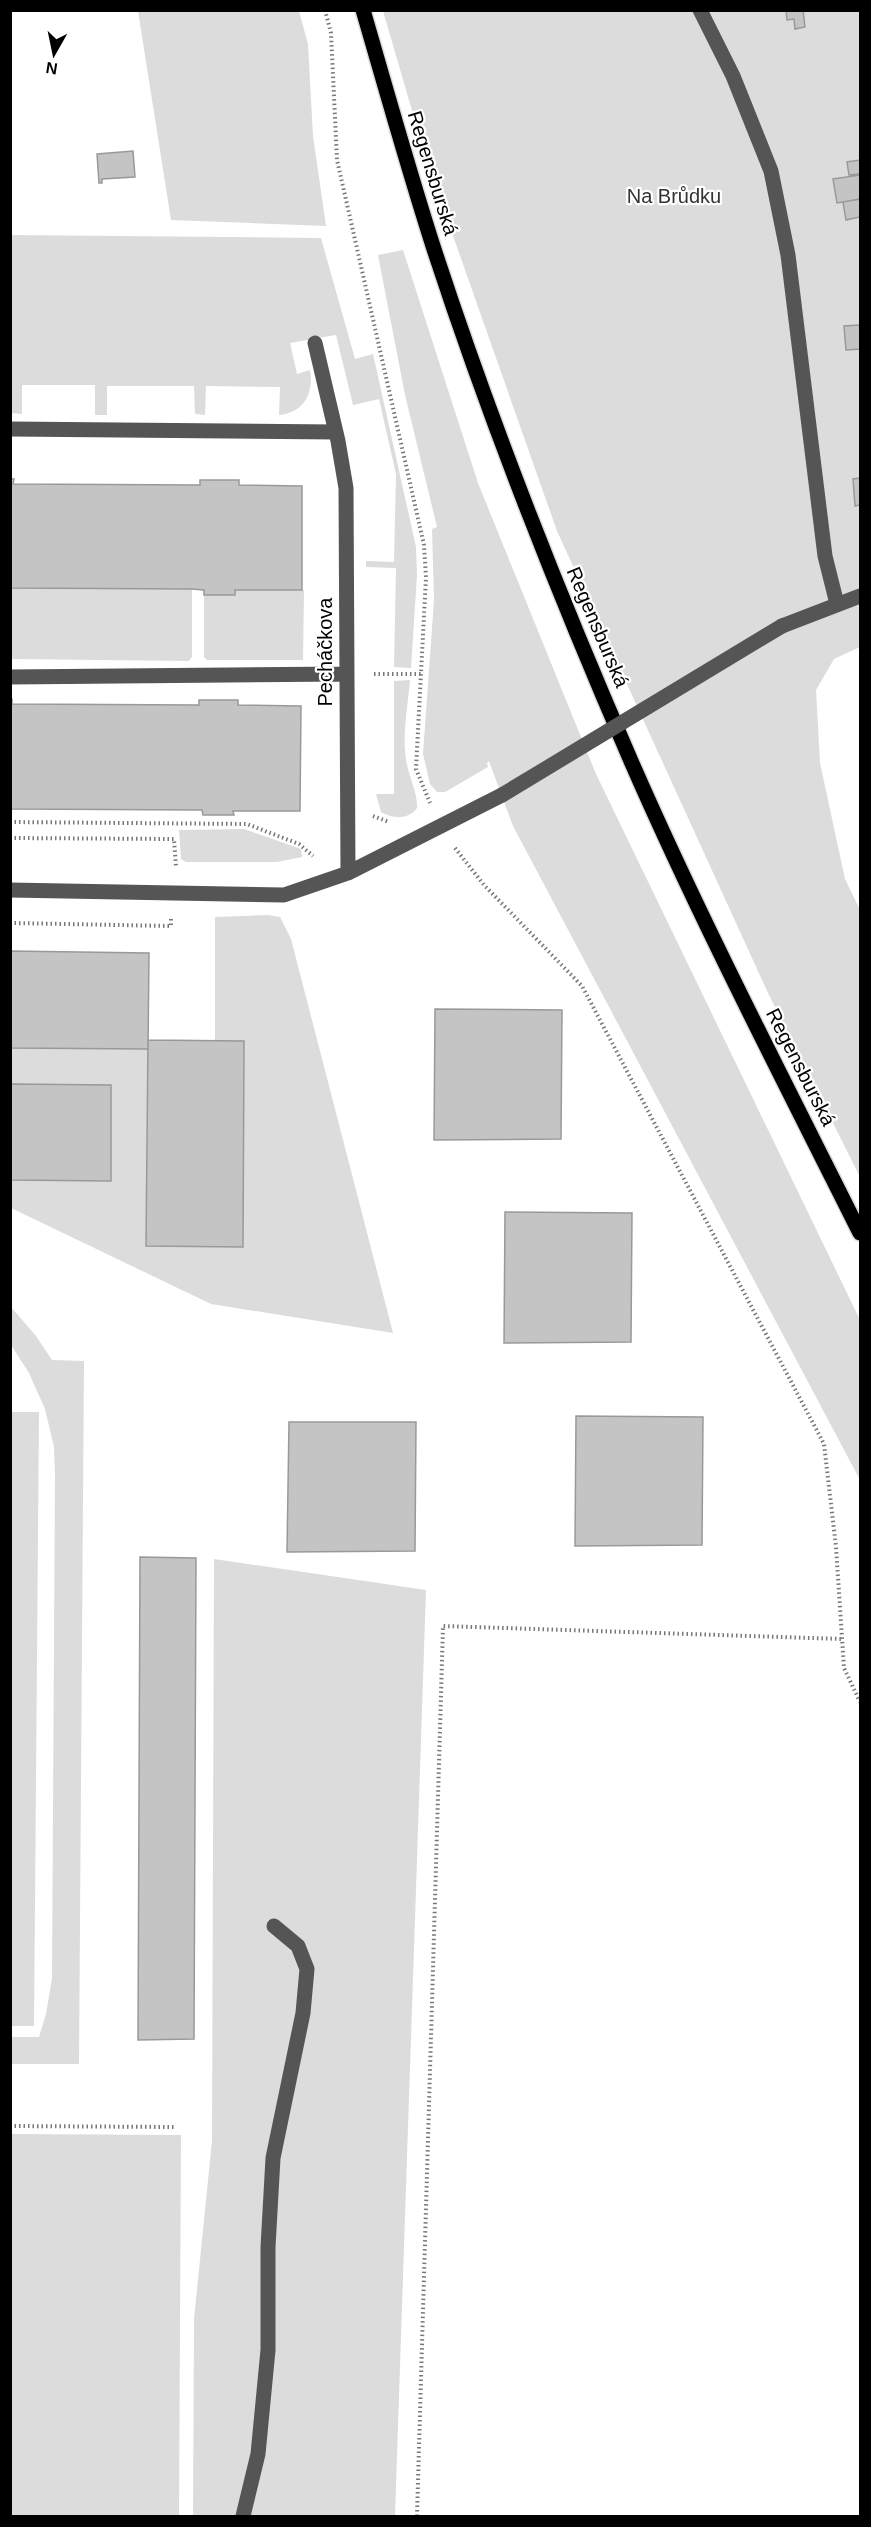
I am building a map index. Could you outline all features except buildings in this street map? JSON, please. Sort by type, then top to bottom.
[{"type":"main road","name":"Regensburská","points":[[364,12],[433,246],[489,406],[555,579],[632,763],[685,877],[724,960],[861,1233]]},
{"type":"street","points":[[700,10],[733,76],[771,171],[788,255],[825,556],[837,604]]},
{"type":"street","name":"Pecháčkova","points":[[315,343],[336,432],[346,488],[345,674],[348,873]]},
{"type":"street","points":[[10,429],[336,432]]},
{"type":"street","points":[[10,890],[284,895],[348,873],[502,795],[782,626],[861,596]]},
{"type":"street","points":[[10,676],[345,674]]},
{"type":"street","points":[[243,2517],[258,2454],[268,2350],[268,2247],[273,2158],[303,2013],[307,1969],[298,1946],[274,1926]]},
{"type":"path","points":[[325,10],[331,33],[337,160],[424,545],[426,577],[416,769],[440,828],[484,885],[582,986],[824,1444],[836,1547],[844,1668],[861,1702]]},
{"type":"path","points":[[345,674],[421,674]]},
{"type":"path","points":[[346,806],[370,802],[373,815],[387,822],[396,822]]},
{"type":"path","points":[[10,822],[246,824],[299,844],[313,856]]},
{"type":"path","points":[[10,838],[174,839],[177,870],[186,870]]},
{"type":"path","points":[[305,860],[318,851]]},
{"type":"path","points":[[417,2517],[443,1626],[842,1639]]},
{"type":"path","points":[[10,2126],[176,2127]]},
{"type":"green space","points":[[138,11],[299,11],[308,44],[313,136],[326,226],[171,220]]},
{"type":"green space","name":"Na Brůdku","points":[[383,11],[860,11],[860,647],[834,659],[816,690],[820,763],[845,879],[860,910],[860,1177],[768,993],[557,531],[427,162]]},
{"type":"green space","points":[[11,235],[321,238],[355,359],[373,354],[416,547],[417,575],[411,668],[394,667],[396,568],[366,567],[366,561],[394,562],[396,474],[379,399],[353,405],[336,335],[290,343],[297,374],[310,370],[311,378],[309,394],[301,406],[288,413],[279,415],[280,387],[206,386],[205,415],[195,414],[194,386],[107,386],[107,415],[95,415],[95,385],[22,385],[22,414],[11,413]]},
{"type":"green space","points":[[403,250],[478,483],[596,774],[860,1320],[860,1480],[513,826],[489,761],[488,767],[445,792],[437,792],[430,784],[423,754],[434,600],[432,529],[437,527],[405,395],[378,255]]},
{"type":"green space","points":[[11,588],[192,589],[192,657],[189,661],[11,659]]},
{"type":"green space","points":[[235,590],[304,590],[303,660],[207,660],[204,657],[204,595],[234,595]]},
{"type":"green space","points":[[410,680],[405,749],[417,808],[409,815],[395,817],[381,812],[376,794],[394,794],[394,681]]},
{"type":"green space","points":[[244,829],[301,849],[302,857],[277,862],[186,862],[181,859],[179,830]]},
{"type":"green space","points":[[268,915],[280,917],[291,939],[393,1333],[211,1304],[11,1208],[10,1180],[111,1181],[111,1085],[11,1084],[11,1048],[148,1049],[146,1246],[243,1247],[244,1041],[215,1041],[215,917]]},
{"type":"green space","points":[[11,1307],[36,1336],[52,1360],[84,1361],[79,2064],[11,2064],[11,2037],[39,2037],[46,2014],[52,1978],[55,1474],[54,1447],[45,1409],[29,1373],[11,1345]]},
{"type":"green space","points":[[11,1412],[39,1412],[34,2026],[10,2026]]},
{"type":"green space","points":[[214,1559],[426,1590],[395,2516],[193,2516],[194,2319],[212,2141]]},
{"type":"green space","points":[[11,2134],[181,2135],[179,2516],[11,2516]]}]
